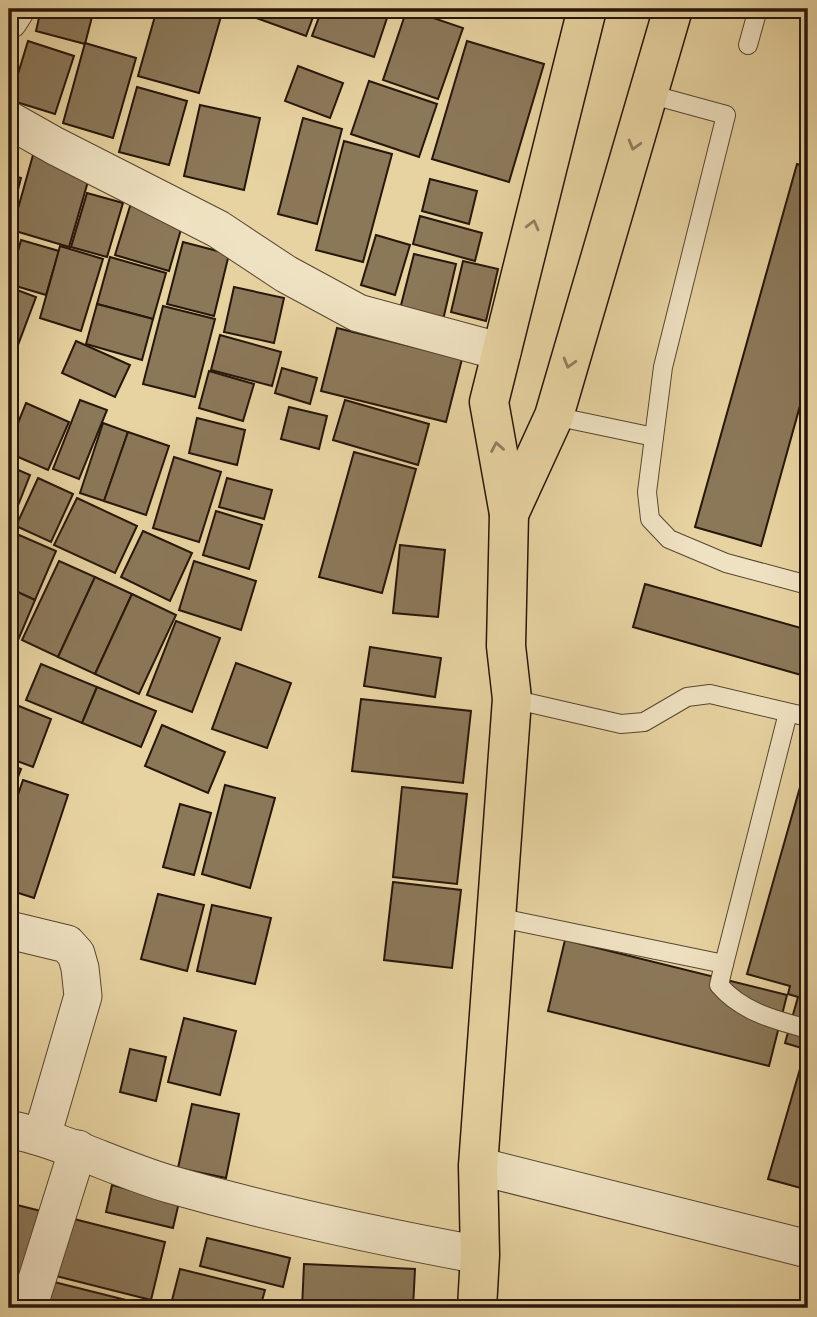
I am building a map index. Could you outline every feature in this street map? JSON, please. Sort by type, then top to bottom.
[{"type":"main road","points":[[477,1308],[480,1255],[478,1166],[512,699],[506,646],[509,514],[489,402],[587,9]]},
{"type":"main road","points":[[509,514],[554,416],[673,9]]},
{"type":"street","points":[[9,20],[16,9]]},
{"type":"street","points":[[9,120],[218,229],[286,274],[358,313],[502,352]]},
{"type":"street","points":[[9,930],[67,944],[76,954],[83,996],[25,1133],[78,1149],[167,1183],[396,1241],[480,1255]]},
{"type":"street","points":[[28,1308],[78,1149]]},
{"type":"street","points":[[478,1166],[808,1249]]},
{"type":"lane","points":[[748,45],[758,9]]},
{"type":"lane","points":[[649,94],[726,114],[663,367],[647,492],[650,519],[669,539],[726,564],[808,585]]},
{"type":"lane","points":[[554,416],[654,437]]},
{"type":"lane","points":[[512,699],[621,724],[644,722],[687,697],[710,694],[808,717]]},
{"type":"lane","points":[[788,713],[719,985],[730,998],[765,1017],[808,1029]]},
{"type":"lane","points":[[496,917],[724,964]]},
{"type":"building","points":[[41,9],[94,9],[85,44],[36,31]]},
{"type":"building","points":[[157,9],[209,9],[222,13],[199,93],[138,76]]},
{"type":"building","points":[[253,9],[316,9],[306,36],[251,16]]},
{"type":"building","points":[[322,9],[390,9],[374,57],[312,36]]},
{"type":"building","points":[[407,9],[463,28],[438,99],[383,80]]},
{"type":"building","points":[[28,41],[74,56],[55,114],[10,100]]},
{"type":"building","points":[[467,41],[544,64],[509,182],[432,159]]},
{"type":"building","points":[[85,43],[136,58],[113,138],[63,123]]},
{"type":"building","points":[[298,66],[343,83],[330,118],[285,101]]},
{"type":"building","points":[[369,81],[437,104],[419,157],[351,134]]},
{"type":"building","points":[[137,87],[187,101],[169,165],[119,152]]},
{"type":"building","points":[[200,105],[260,118],[244,190],[184,176]]},
{"type":"building","points":[[303,118],[342,129],[317,224],[278,214]]},
{"type":"building","points":[[344,141],[392,154],[363,262],[316,250]]},
{"type":"building","points":[[33,155],[91,171],[69,247],[12,230]]},
{"type":"building","points":[[797,164],[808,168],[808,377],[761,546],[695,527]]},
{"type":"building","points":[[9,175],[21,178],[9,225]]},
{"type":"building","points":[[430,179],[477,191],[469,224],[422,211]]},
{"type":"building","points":[[87,193],[123,203],[107,257],[71,247]]},
{"type":"building","points":[[131,203],[184,219],[169,271],[115,255]]},
{"type":"building","points":[[420,216],[482,233],[475,261],[413,244]]},
{"type":"building","points":[[376,235],[410,245],[395,295],[361,285]]},
{"type":"building","points":[[21,240],[59,251],[46,295],[9,284]]},
{"type":"building","points":[[183,242],[229,254],[214,316],[167,304]]},
{"type":"building","points":[[60,246],[103,259],[81,331],[40,318]]},
{"type":"building","points":[[414,254],[456,264],[443,320],[400,309]]},
{"type":"building","points":[[110,257],[166,273],[153,319],[97,304]]},
{"type":"building","points":[[463,261],[498,269],[486,321],[451,312]]},
{"type":"building","points":[[9,287],[36,297],[15,353],[9,351]]},
{"type":"building","points":[[234,287],[284,298],[274,343],[224,332]]},
{"type":"building","points":[[97,304],[153,319],[142,360],[86,344]]},
{"type":"building","points":[[163,306],[215,319],[195,397],[143,384]]},
{"type":"building","points":[[337,328],[462,359],[446,422],[321,391]]},
{"type":"building","points":[[220,335],[281,352],[272,386],[211,370]]},
{"type":"building","points":[[76,341],[130,365],[115,397],[62,373]]},
{"type":"building","points":[[282,368],[317,378],[310,404],[275,393]]},
{"type":"building","points":[[209,371],[254,384],[243,421],[199,408]]},
{"type":"building","points":[[9,391],[18,395],[9,417]]},
{"type":"building","points":[[80,400],[107,410],[79,479],[53,469]]},
{"type":"building","points":[[345,400],[429,424],[418,465],[333,440]]},
{"type":"building","points":[[26,403],[69,422],[48,470],[9,453],[9,445]]},
{"type":"building","points":[[289,407],[327,416],[319,449],[281,439]]},
{"type":"building","points":[[197,418],[245,430],[237,465],[189,453]]},
{"type":"building","points":[[103,423],[128,432],[104,501],[80,493]]},
{"type":"building","points":[[128,432],[169,446],[146,515],[104,501]]},
{"type":"building","points":[[354,452],[416,469],[382,593],[319,577]]},
{"type":"building","points":[[174,457],[221,472],[199,542],[153,528]]},
{"type":"building","points":[[9,466],[30,475],[17,508],[9,505]]},
{"type":"building","points":[[38,478],[73,494],[51,542],[16,526]]},
{"type":"building","points":[[227,478],[272,490],[264,519],[219,507]]},
{"type":"building","points":[[77,498],[137,526],[115,573],[54,545]]},
{"type":"building","points":[[216,511],[262,525],[249,569],[203,555]]},
{"type":"building","points":[[143,531],[192,553],[170,601],[121,577]]},
{"type":"building","points":[[19,535],[56,551],[35,600],[9,588],[9,558]]},
{"type":"building","points":[[400,545],[445,550],[438,617],[393,613]]},
{"type":"building","points":[[59,561],[95,577],[58,657],[22,640]]},
{"type":"building","points":[[194,561],[256,581],[241,630],[179,610]]},
{"type":"building","points":[[95,577],[132,594],[95,674],[58,657]]},
{"type":"building","points":[[645,584],[808,630],[808,677],[633,627]]},
{"type":"building","points":[[9,588],[35,600],[16,645],[9,642]]},
{"type":"building","points":[[132,594],[176,615],[139,694],[95,674]]},
{"type":"building","points":[[176,621],[220,638],[192,712],[147,695]]},
{"type":"building","points":[[370,647],[441,658],[435,697],[364,686]]},
{"type":"building","points":[[236,663],[291,683],[267,748],[212,729]]},
{"type":"building","points":[[41,664],[97,687],[82,723],[26,700]]},
{"type":"building","points":[[97,687],[156,711],[141,747],[82,723]]},
{"type":"building","points":[[361,699],[471,711],[463,783],[352,771]]},
{"type":"building","points":[[9,702],[51,719],[33,767],[9,758]]},
{"type":"building","points":[[162,725],[225,752],[208,793],[145,766]]},
{"type":"building","points":[[808,759],[808,1050],[785,1043],[798,997],[788,994],[790,986],[747,974]]},
{"type":"building","points":[[9,764],[21,769],[12,793],[9,792]]},
{"type":"building","points":[[23,780],[68,795],[34,898],[9,890],[9,821]]},
{"type":"building","points":[[225,785],[275,798],[250,888],[202,874]]},
{"type":"building","points":[[402,787],[467,794],[457,884],[393,877]]},
{"type":"building","points":[[180,804],[211,813],[194,875],[163,867]]},
{"type":"building","points":[[393,882],[461,890],[452,968],[384,960]]},
{"type":"building","points":[[158,894],[204,905],[187,971],[141,959]]},
{"type":"building","points":[[212,905],[271,918],[255,984],[197,971]]},
{"type":"building","points":[[565,940],[787,995],[769,1066],[548,1011]]},
{"type":"building","points":[[184,1018],[236,1031],[220,1095],[168,1082]]},
{"type":"building","points":[[130,1049],[166,1057],[156,1101],[120,1092]]},
{"type":"building","points":[[802,1062],[808,1064],[808,1190],[768,1179]]},
{"type":"building","points":[[192,1104],[239,1114],[226,1178],[178,1168]]},
{"type":"building","points":[[112,1185],[179,1202],[173,1228],[106,1212]]},
{"type":"building","points":[[9,1203],[41,1211],[21,1292],[9,1289]]},
{"type":"building","points":[[70,1218],[165,1242],[151,1300],[56,1276]]},
{"type":"building","points":[[207,1238],[290,1258],[283,1287],[200,1266]]},
{"type":"building","points":[[304,1264],[415,1269],[413,1308],[302,1308]]},
{"type":"building","points":[[180,1269],[265,1290],[260,1308],[170,1308]]},
{"type":"building","points":[[46,1280],[130,1301],[128,1308],[39,1308]]}]
